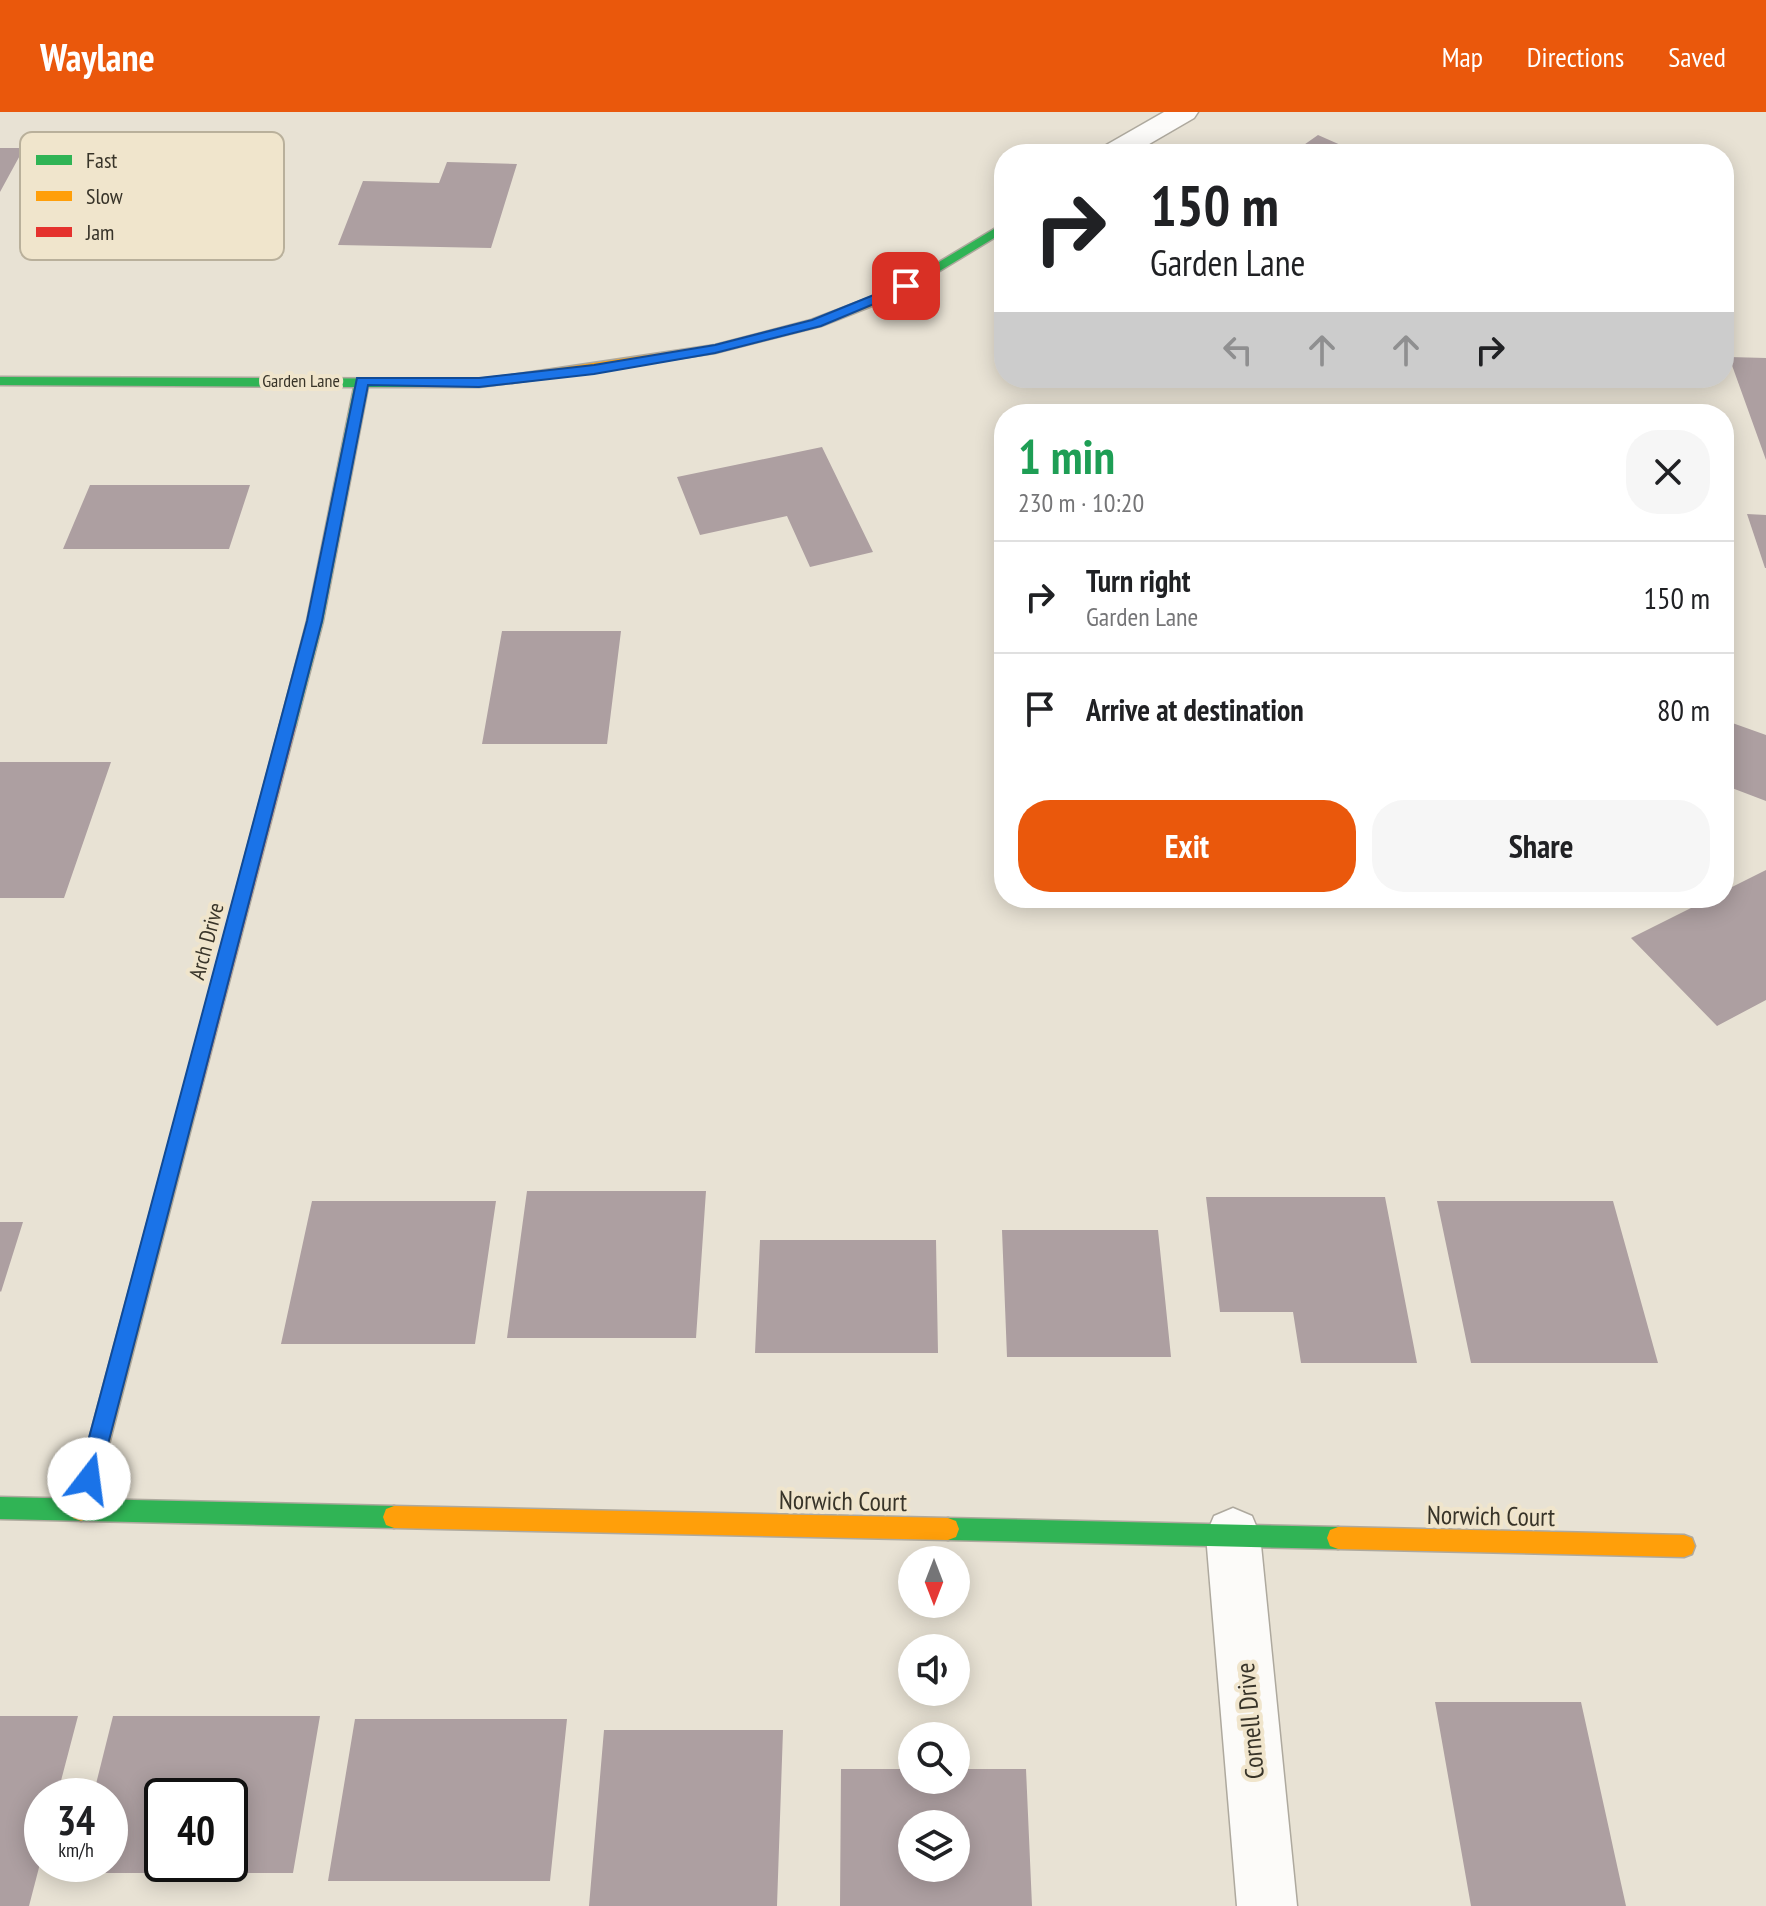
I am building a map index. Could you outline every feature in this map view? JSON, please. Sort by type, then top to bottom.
[{"type":"street","points":[[1128,144],[1184,112]]},
{"type":"street","name":"Garden Lane","points":[[0,381],[479,383],[594,369],[715,349],[816,323],[899,290],[994,233]]},
{"type":"street","name":"Arch Drive","points":[[81,1510],[315,621],[362,381]]},
{"type":"street","name":"Norwich Court","points":[[0,1508],[1684,1546]]},
{"type":"street","name":"Cornell Drive","points":[[1233,1535],[1267,1906]]},
{"type":"building","points":[[1318,135],[1338,144],[1305,144]]},
{"type":"building","points":[[0,148],[20,148],[20,155],[0,192]]},
{"type":"building","points":[[447,162],[517,164],[491,248],[338,245],[363,181],[439,183]]},
{"type":"building","points":[[1734,357],[1766,358],[1766,460],[1734,371]]},
{"type":"building","points":[[822,447],[873,552],[810,567],[787,516],[700,535],[677,477]]},
{"type":"building","points":[[90,485],[250,485],[229,549],[63,549]]},
{"type":"building","points":[[1747,514],[1766,515],[1766,568],[1765,568]]},
{"type":"building","points":[[502,631],[621,631],[607,744],[482,744]]},
{"type":"building","points":[[1734,724],[1766,735],[1766,801],[1734,789]]},
{"type":"building","points":[[0,762],[111,762],[64,898],[0,898]]},
{"type":"building","points":[[1766,870],[1766,1000],[1717,1026],[1631,938],[1691,908],[1734,908],[1734,886]]},
{"type":"building","points":[[527,1191],[706,1191],[696,1338],[507,1338]]},
{"type":"building","points":[[1206,1197],[1385,1197],[1417,1363],[1301,1363],[1293,1312],[1220,1312]]},
{"type":"building","points":[[312,1201],[496,1201],[475,1344],[281,1344]]},
{"type":"building","points":[[1437,1201],[1613,1201],[1658,1363],[1471,1363]]},
{"type":"building","points":[[0,1222],[23,1222],[1,1292],[0,1291]]},
{"type":"building","points":[[1002,1230],[1158,1230],[1171,1357],[1007,1357]]},
{"type":"building","points":[[760,1240],[936,1240],[938,1353],[755,1353]]},
{"type":"building","points":[[1435,1702],[1581,1702],[1626,1906],[1471,1906]]},
{"type":"building","points":[[0,1716],[78,1716],[62,1778],[24,1778],[24,1882],[35,1882],[29,1906],[0,1906]]},
{"type":"building","points":[[113,1716],[320,1716],[293,1873],[248,1873],[248,1778],[144,1778],[144,1873],[128,1873],[128,1778],[98,1778]]},
{"type":"building","points":[[355,1719],[567,1719],[550,1881],[328,1881]]},
{"type":"building","points":[[604,1730],[783,1730],[777,1906],[589,1906]]},
{"type":"building","points":[[841,1769],[898,1769],[898,1794],[970,1794],[970,1769],[1026,1769],[1032,1906],[840,1906]]},
{"type":"traffic: fast","points":[[895,292],[994,233]]},
{"type":"traffic: fast","points":[[0,381],[479,383],[512,379]]},
{"type":"traffic: fast","points":[[288,725],[315,621],[362,381]]},
{"type":"traffic: fast","points":[[0,1508],[394,1517]]},
{"type":"traffic: fast","points":[[948,1529],[1338,1538]]},
{"type":"traffic: slow","points":[[512,379],[715,349],[816,323],[895,292]]},
{"type":"traffic: slow","points":[[81,1510],[187,1109]]},
{"type":"traffic: slow","points":[[394,1517],[948,1529]]},
{"type":"traffic: slow","points":[[1338,1538],[1684,1546]]},
{"type":"traffic: jam","points":[[187,1109],[288,725]]},
{"type":"route","points":[[89,1479],[315,621],[362,381],[479,383],[594,369],[715,349],[816,323],[906,286]]}]
